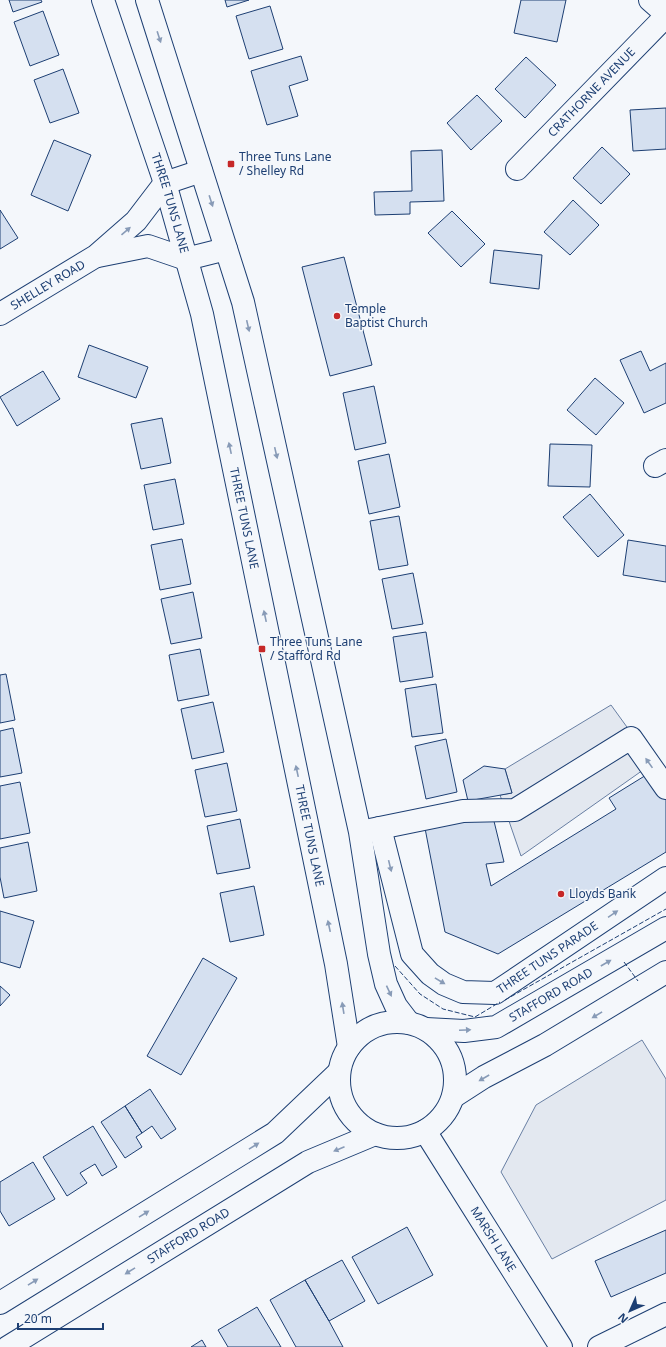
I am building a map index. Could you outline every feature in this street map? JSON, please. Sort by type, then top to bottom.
[{"type":"main road","name":"THREE TUNS LANE","points":[[103,0],[165,183],[202,314],[336,964],[349,1047]]},
{"type":"main road","points":[[147,0],[243,302],[370,830],[380,954],[386,984],[396,1006],[418,1026],[442,1043],[453,1058],[456,1070],[456,1084],[453,1097],[446,1112],[435,1124],[425,1130],[408,1136],[394,1138],[375,1134],[358,1122],[349,1112],[338,1088],[337,1074],[341,1061],[349,1047],[360,1036],[373,1027],[391,1022],[418,1026]]},
{"type":"main road","name":"CRATHORNE AVENUE","points":[[517,169],[666,15],[650,0]]},
{"type":"main road","points":[[165,183],[201,172]]},
{"type":"main road","name":"SHELLEY ROAD","points":[[0,314],[96,256],[136,221],[165,183]]},
{"type":"main road","name":"SHELLEY ROAD","points":[[96,256],[148,246],[186,259]]},
{"type":"main road","points":[[186,259],[226,249]]},
{"type":"main road","points":[[370,830],[463,811],[515,810],[631,738],[666,788]]},
{"type":"main road","name":"THREE TUNS PARADE","points":[[370,830],[412,954],[430,974],[444,984],[463,992],[495,993],[666,878]]},
{"type":"main road","name":"STAFFORD ROAD","points":[[418,1026],[464,1031],[496,1027],[666,928]]},
{"type":"main road","points":[[453,1097],[484,1078],[552,1042],[666,972]]},
{"type":"main road","points":[[0,1303],[275,1133],[337,1074]]},
{"type":"main road","name":"MARSH LANE","points":[[425,1130],[561,1347]]},
{"type":"main road","name":"STAFFORD ROAD","points":[[8,1347],[308,1162],[375,1134]]},
{"type":"main road","points":[[599,1347],[666,1314]]},
{"type":"shaded area","points":[[611,705],[653,763],[521,856],[500,795],[512,793],[505,769]]},
{"type":"shaded area","points":[[642,1040],[666,1079],[666,1200],[552,1259],[501,1172],[536,1105]]},
{"type":"building","points":[[9,0],[41,0],[42,2],[13,12]]},
{"type":"building","points":[[225,0],[249,0],[227,7]]},
{"type":"building","points":[[521,0],[566,0],[557,42],[514,33]]},
{"type":"building","points":[[270,6],[283,49],[249,59],[236,16]]},
{"type":"building","points":[[43,11],[59,55],[30,66],[14,22]]},
{"type":"building","points":[[301,56],[308,80],[289,86],[298,116],[267,125],[251,71]]},
{"type":"building","points":[[526,57],[556,85],[525,118],[495,89]]},
{"type":"building","points":[[63,69],[79,113],[50,123],[34,80]]},
{"type":"building","points":[[477,95],[502,121],[471,150],[447,123]]},
{"type":"building","points":[[666,108],[666,149],[633,151],[630,110]]},
{"type":"building","points":[[54,140],[91,155],[68,211],[31,195]]},
{"type":"building","points":[[602,147],[630,174],[601,204],[573,178]]},
{"type":"building","points":[[442,150],[444,201],[410,202],[410,214],[375,215],[374,192],[412,191],[411,151]]},
{"type":"building","points":[[573,200],[599,225],[570,255],[544,232]]},
{"type":"building","points":[[0,210],[18,238],[0,249]]},
{"type":"building","points":[[452,211],[485,244],[461,267],[428,233]]},
{"type":"building","points":[[494,250],[542,255],[539,289],[490,283]]},
{"type":"building","name":"Temple Baptist Church","points":[[344,257],[372,365],[330,376],[302,267]]},
{"type":"building","points":[[89,345],[148,367],[136,398],[78,377]]},
{"type":"building","points":[[641,351],[650,371],[666,363],[666,403],[644,413],[620,360]]},
{"type":"building","points":[[43,371],[60,399],[17,426],[0,397]]},
{"type":"building","points":[[595,378],[624,403],[596,435],[567,410]]},
{"type":"building","points":[[374,386],[386,443],[355,450],[343,393]]},
{"type":"building","points":[[162,418],[171,463],[141,469],[131,424]]},
{"type":"building","points":[[550,444],[592,445],[590,487],[548,486]]},
{"type":"building","points":[[389,454],[400,507],[369,514],[358,461]]},
{"type":"building","points":[[175,479],[184,524],[153,530],[144,485]]},
{"type":"building","points":[[590,494],[624,535],[598,557],[563,517]]},
{"type":"building","points":[[399,516],[408,565],[379,570],[370,521]]},
{"type":"building","points":[[182,539],[191,584],[160,590],[151,545]]},
{"type":"building","points":[[628,540],[666,546],[666,582],[623,575]]},
{"type":"building","points":[[413,573],[423,624],[392,629],[382,579]]},
{"type":"building","points":[[193,592],[202,638],[171,644],[161,599]]},
{"type":"building","points":[[426,632],[433,677],[400,682],[393,637]]},
{"type":"building","points":[[200,649],[209,695],[178,701],[169,655]]},
{"type":"building","points":[[6,674],[15,720],[0,723],[0,675]]},
{"type":"building","points":[[436,684],[443,733],[412,737],[405,689]]},
{"type":"building","points":[[213,702],[224,752],[192,759],[181,709]]},
{"type":"building","points":[[13,728],[22,773],[0,777],[0,731]]},
{"type":"building","points":[[446,739],[457,792],[426,799],[415,746]]},
{"type":"building","points":[[227,763],[237,811],[205,817],[195,770]]},
{"type":"building","points":[[484,766],[505,769],[512,793],[468,801],[463,780]]},
{"type":"building","points":[[651,772],[666,796],[666,852],[498,954],[445,932],[424,823],[491,809],[504,862],[486,864],[491,886],[616,809],[609,798]]},
{"type":"building","points":[[20,782],[30,833],[0,839],[0,786]]},
{"type":"building","points":[[240,819],[250,868],[217,874],[207,826]]},
{"type":"building","points":[[28,842],[37,891],[4,898],[0,877],[0,848]]},
{"type":"building","points":[[254,886],[264,935],[230,942],[220,893]]},
{"type":"building","points":[[0,911],[34,921],[20,968],[0,962]]},
{"type":"building","points":[[203,958],[237,978],[181,1075],[147,1056]]},
{"type":"building","points":[[0,986],[10,995],[0,1006]]},
{"type":"building","points":[[150,1089],[176,1129],[161,1139],[152,1126],[142,1133],[125,1106]]},
{"type":"building","points":[[125,1106],[142,1133],[136,1137],[142,1147],[125,1158],[101,1122]]},
{"type":"building","points":[[93,1126],[117,1167],[102,1176],[95,1164],[80,1173],[87,1183],[67,1196],[43,1157]]},
{"type":"building","points":[[33,1162],[55,1199],[9,1226],[0,1211],[0,1182]]},
{"type":"building","points":[[407,1227],[433,1275],[378,1304],[352,1257]]},
{"type":"building","points":[[666,1230],[666,1273],[611,1297],[595,1261]]},
{"type":"building","points":[[342,1260],[365,1301],[329,1321],[305,1280]]},
{"type":"building","points":[[305,1280],[343,1347],[296,1347],[270,1300]]},
{"type":"building","points":[[257,1307],[281,1347],[228,1347],[218,1330]]},
{"type":"building","points":[[202,1340],[206,1347],[191,1347]]},
{"type":"fence","points":[[505,1000],[666,909]]},
{"type":"fence","points":[[624,962],[638,981]]},
{"type":"fence","points":[[395,966],[420,994],[443,1009],[475,1017],[500,1002]]},
{"type":"place","name":"Three Tuns Lane / Shelley Rd","points":[[231,164]]},
{"type":"place","name":"Temple Baptist Church","points":[[337,316]]},
{"type":"place","name":"Three Tuns Lane / Stafford Rd","points":[[262,649]]},
{"type":"place","name":"Lloyds Bank","points":[[561,894]]}]
